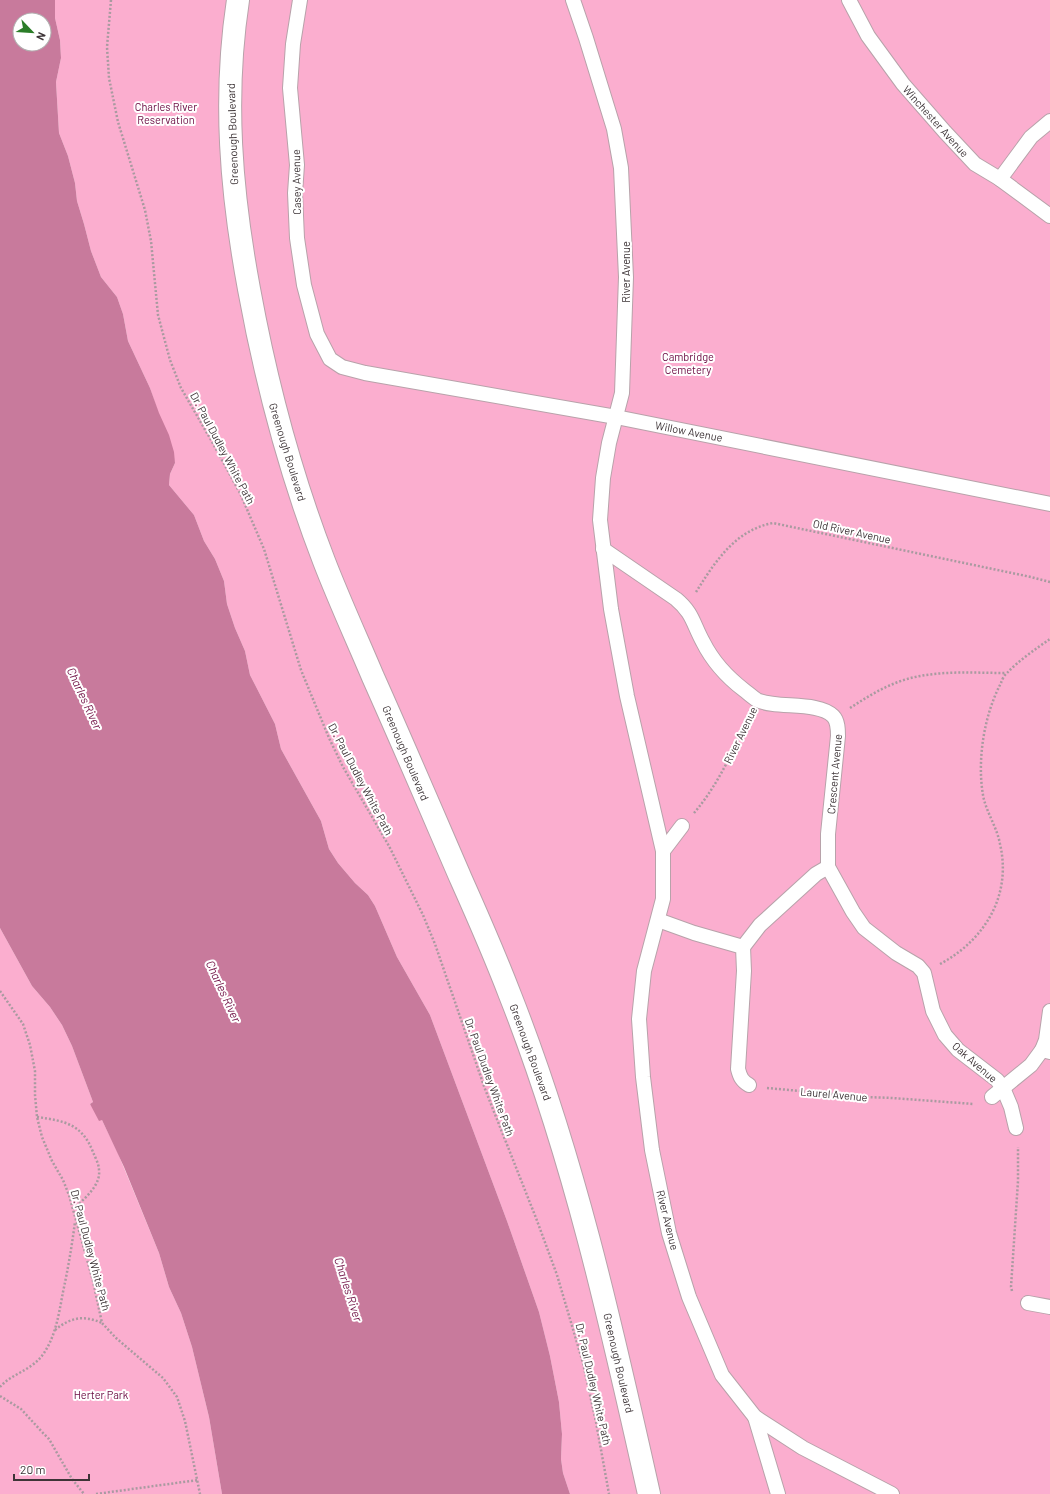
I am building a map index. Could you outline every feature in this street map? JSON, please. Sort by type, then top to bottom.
[{"type":"main road","name":"Greenough Boulevard","points":[[238,0],[232,46],[229,96],[230,146],[234,194],[256,330],[278,421],[303,502],[335,588],[500,969],[542,1082],[574,1181],[592,1249],[649,1494]]},
{"type":"lane","name":"Casey Avenue","points":[[300,0],[293,44],[290,88],[297,165],[295,193],[297,238],[304,284],[315,327],[330,359]]},
{"type":"lane","name":"River Avenue","points":[[573,0],[614,129],[621,168],[626,277],[622,393],[609,443],[603,478],[600,520],[611,609],[627,696],[663,851],[663,899],[644,971],[639,1019],[643,1077],[652,1150],[669,1233],[690,1297],[722,1375],[754,1417],[803,1448],[892,1494]]},
{"type":"lane","name":"Winchester Avenue","points":[[849,0],[868,36],[903,84],[975,164],[1000,179],[1050,216]]},
{"type":"lane","points":[[1000,179],[1031,137],[1050,121]]},
{"type":"lane","name":"Willow Avenue","points":[[330,359],[342,367],[366,373],[616,417],[1050,504]]},
{"type":"lane","name":"River Avenue","points":[[603,549],[676,599],[686,608],[711,657],[723,672],[757,700]]},
{"type":"lane","points":[[757,700],[768,703],[819,709],[828,712],[835,717]]},
{"type":"lane","name":"Crescent Avenue","points":[[835,717],[838,727],[838,736],[828,834],[828,867],[850,907],[864,928],[896,953],[918,966],[924,973]]},
{"type":"lane","points":[[663,851],[682,826]]},
{"type":"lane","points":[[749,1085],[743,1082],[739,1076],[738,1069],[744,971],[743,947],[760,925],[816,874],[828,867]]},
{"type":"lane","points":[[658,920],[694,934],[743,947]]},
{"type":"lane","name":"Oak Avenue","points":[[924,973],[934,1011],[945,1035],[958,1050],[997,1080],[1003,1088],[1011,1107],[1016,1128]]},
{"type":"lane","points":[[992,1097],[1046,1051],[1050,1011]]},
{"type":"lane","points":[[1028,1303],[1050,1306]]},
{"type":"lane","points":[[754,1417],[778,1494]]},
{"type":"path","name":"Dr. Paul Dudley White Path","points":[[112,0],[107,47],[108,78],[118,122],[145,210],[151,241],[158,315],[170,360],[181,388],[240,493],[261,542],[274,579],[301,670],[329,738],[343,767],[389,846],[435,944],[494,1114],[536,1218],[557,1275],[583,1363],[596,1422],[609,1494]]},
{"type":"path","name":"Old River Avenue","points":[[686,608],[708,572],[732,544],[746,533],[760,526],[773,523],[1050,582]]},
{"type":"path","points":[[924,973],[950,959],[978,936],[988,922],[998,899],[1003,882],[1004,865],[1000,843],[983,797],[981,778],[982,747],[987,716],[996,692],[1006,673],[1050,639]]},
{"type":"path","points":[[835,717],[880,690],[894,683],[913,677],[933,674],[1006,673]]},
{"type":"path","name":"River Avenue","points":[[682,826],[706,799],[729,760],[757,700]]},
{"type":"path","name":"Dr. Paul Dudley White Path","points":[[0,992],[23,1024],[30,1045],[35,1071],[37,1117],[42,1136],[52,1161],[63,1180],[76,1221],[93,1281],[102,1323],[116,1338],[163,1378],[177,1397],[198,1480],[200,1494]]},
{"type":"path","name":"Laurel Avenue","points":[[749,1085],[867,1097],[977,1104],[992,1097]]},
{"type":"path","points":[[37,1117],[68,1123],[79,1130],[87,1138],[97,1161],[99,1170],[91,1192],[72,1209]]},
{"type":"path","points":[[1016,1128],[1018,1181],[1011,1288],[1017,1297],[1028,1303]]},
{"type":"path","points":[[0,1387],[36,1362],[44,1353],[55,1330],[76,1221]]},
{"type":"path","points":[[55,1330],[70,1320],[92,1319],[102,1323]]},
{"type":"path","points":[[0,1396],[21,1409],[49,1439],[72,1479],[84,1494]]},
{"type":"path","points":[[96,1494],[198,1480]]},
{"type":"green space","name":"Cambridge Cemetery","points":[[55,0],[1050,0],[1050,1494],[570,1494],[563,1473],[561,1459],[562,1434],[559,1402],[539,1312],[507,1221],[430,1015],[397,957],[375,906],[368,895],[355,883],[338,863],[329,849],[321,821],[281,749],[275,724],[250,675],[245,651],[227,604],[224,581],[215,559],[204,541],[194,515],[169,485],[170,474],[175,463],[150,388],[128,341],[123,314],[117,297],[101,277],[91,251],[77,201],[75,183],[68,156],[59,133],[56,82],[61,58],[60,40],[55,18]]},
{"type":"green space","name":"Herter Park","points":[[0,928],[32,986],[50,1007],[62,1025],[72,1046],[93,1102],[90,1104],[102,1120],[117,1151],[159,1253],[169,1287],[181,1313],[192,1347],[209,1417],[222,1494],[0,1494]]},
{"type":"water","name":"Charles River","points":[[0,0],[55,0],[55,18],[60,40],[61,58],[56,82],[59,133],[68,156],[75,183],[77,201],[91,251],[101,277],[117,297],[123,314],[128,341],[150,388],[169,435],[174,452],[175,463],[170,474],[169,485],[194,515],[204,541],[215,559],[224,581],[227,604],[245,651],[250,675],[275,724],[281,749],[321,821],[329,849],[338,863],[355,883],[368,895],[375,906],[397,957],[430,1015],[507,1221],[539,1312],[559,1402],[562,1434],[561,1459],[563,1473],[570,1494],[222,1494],[209,1417],[192,1347],[181,1313],[169,1287],[159,1253],[124,1167],[102,1120],[99,1121],[90,1104],[93,1102],[72,1046],[62,1025],[50,1007],[32,986],[0,928]]},
{"type":"park label","name":"Charles River Reservation","points":[[166,112]]}]
